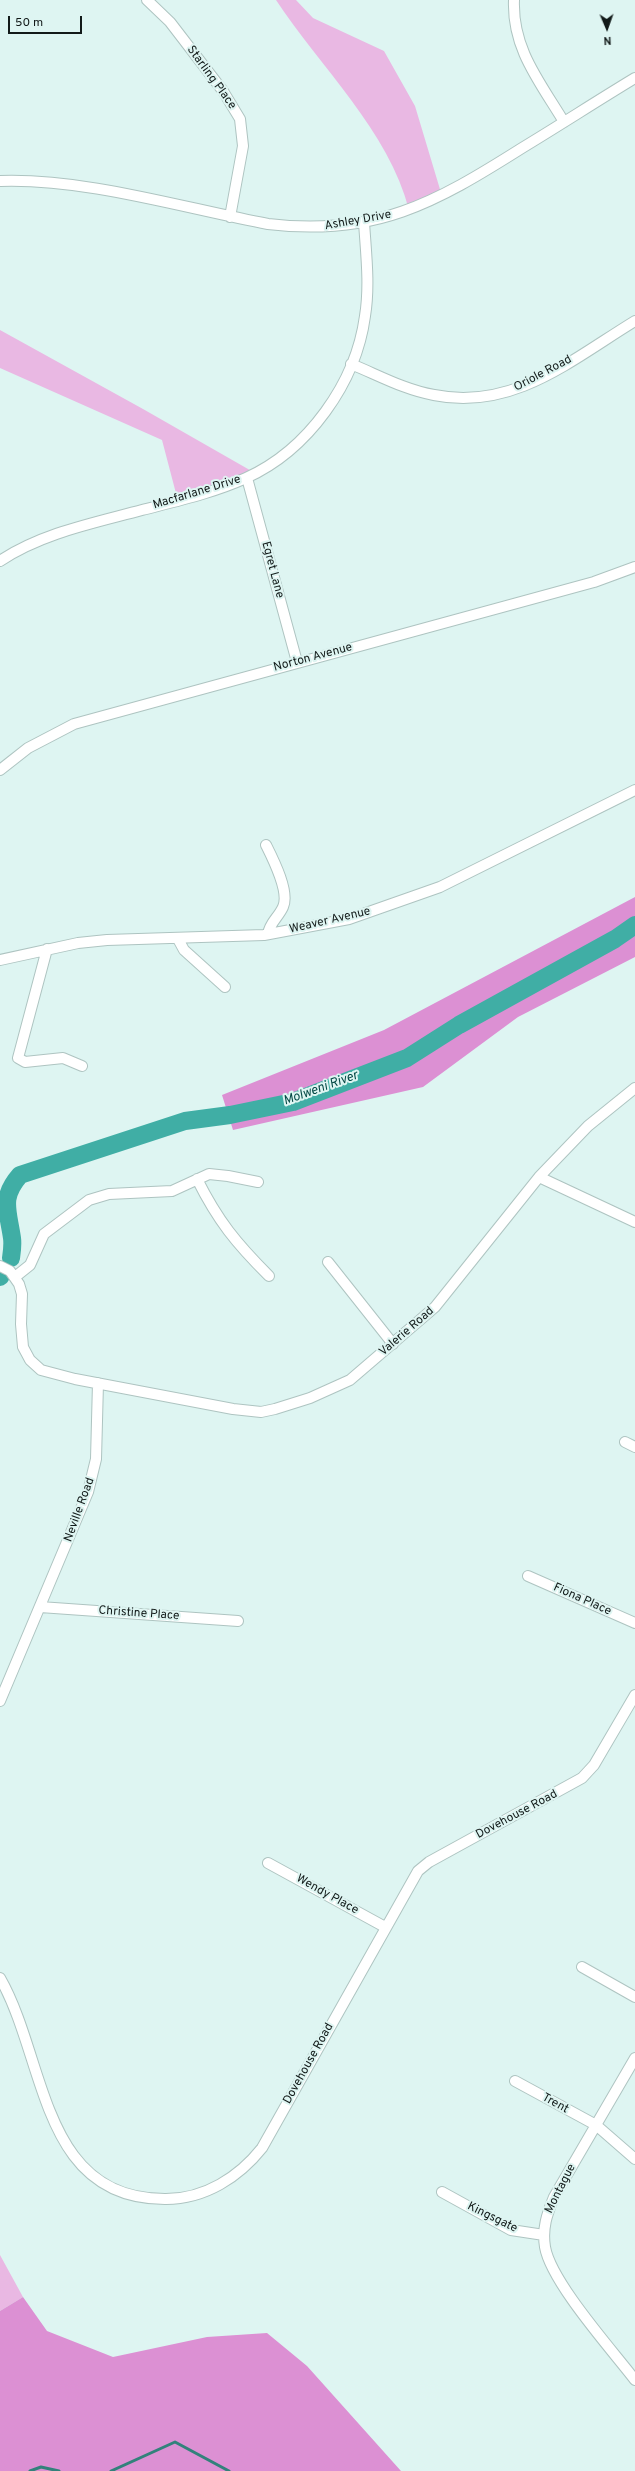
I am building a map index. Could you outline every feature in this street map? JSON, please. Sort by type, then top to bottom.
[{"type":"street","name":"Starling Place","points":[[147,0],[170,22],[223,91],[240,119],[243,146],[230,217]]},
{"type":"street","points":[[514,0],[514,26],[519,44],[564,122]]},
{"type":"street","name":"Ashley Drive","points":[[0,181],[45,182],[84,187],[230,217],[290,227],[321,228],[364,222],[409,210],[442,196],[635,78]]},
{"type":"street","name":"Macfarlane Drive","points":[[0,561],[36,542],[66,531],[186,498],[247,478],[284,453],[314,426],[339,390],[351,364],[361,336],[367,301],[368,281],[364,222]]},
{"type":"street","name":"Oriole Road","points":[[351,364],[412,390],[458,399],[478,398],[526,387],[635,321]]},
{"type":"street","name":"Egret Lane","points":[[247,478],[298,662]]},
{"type":"street","name":"Norton Avenue","points":[[0,770],[28,748],[74,724],[594,582],[635,566]]},
{"type":"street","name":"Weaver Avenue","points":[[0,960],[47,949],[107,940],[178,939],[268,934],[349,919],[440,887],[635,790]]},
{"type":"street","points":[[266,845],[276,864],[285,901],[283,908],[270,924],[268,934]]},
{"type":"street","points":[[178,939],[184,950],[225,987]]},
{"type":"street","points":[[47,949],[18,1058],[25,1062],[62,1058],[82,1066]]},
{"type":"street","name":"Valerie Road","points":[[15,1278],[22,1294],[22,1343],[30,1360],[49,1374],[233,1409],[261,1412],[310,1398],[335,1388],[358,1374],[442,1301],[539,1177],[588,1126],[635,1088]]},
{"type":"street","points":[[0,1266],[15,1278],[30,1265],[44,1234],[89,1200],[109,1194],[172,1191],[197,1179],[215,1174],[258,1182]]},
{"type":"street","points":[[539,1177],[635,1222]]},
{"type":"street","points":[[197,1179],[210,1205],[232,1238],[269,1276]]},
{"type":"street","points":[[328,1262],[393,1344]]},
{"type":"street","name":"Neville Road","points":[[40,1607],[84,1502],[93,1476],[96,1459],[98,1383]]},
{"type":"street","points":[[625,1442],[635,1447]]},
{"type":"street","name":"Fiona Place","points":[[528,1576],[635,1623]]},
{"type":"street","points":[[0,1701],[40,1607]]},
{"type":"street","name":"Christine Place","points":[[40,1607],[238,1621]]},
{"type":"street","name":"Dovehouse Road","points":[[0,1978],[14,2007],[52,2118],[72,2156],[86,2171],[125,2194],[149,2198],[183,2198],[201,2193],[222,2184],[248,2164],[262,2148],[385,1928],[421,1867],[564,1790],[588,1773],[635,1695]]},
{"type":"street","name":"Wendy Place","points":[[268,1863],[385,1928]]},
{"type":"street","points":[[582,1967],[635,1997]]},
{"type":"street","name":"Montague","points":[[635,2058],[554,2197],[546,2216],[544,2235],[546,2254],[556,2276],[635,2380]]},
{"type":"street","name":"Trent","points":[[515,2081],[596,2125],[635,2159]]},
{"type":"street","name":"Kingsgate","points":[[442,2192],[511,2230],[544,2235]]},
{"type":"shaded area","points":[[276,0],[296,0],[313,18],[384,51],[415,106],[442,196],[409,210],[399,181],[386,153],[370,127],[352,100]]},
{"type":"shaded area","points":[[0,330],[255,473],[178,501],[162,440],[0,368]]},
{"type":"shaded area","points":[[635,897],[635,957],[518,1017],[423,1087],[233,1130],[222,1095],[384,1030]]},
{"type":"shaded area","points":[[0,2255],[23,2297],[0,2311]]},
{"type":"shaded area","points":[[23,2297],[47,2331],[113,2357],[207,2337],[267,2333],[307,2366],[401,2471],[0,2471],[0,2311]]},
{"type":"waterway","name":"Molweni River","points":[[11,1258],[12,1241],[7,1205],[10,1191],[20,1175],[185,1121],[230,1115],[293,1102],[407,1058],[459,1025],[615,939],[635,925]]},
{"type":"waterway","points":[[111,2471],[175,2442],[229,2471]]},
{"type":"waterway","points":[[30,2471],[41,2467],[59,2471]]}]
